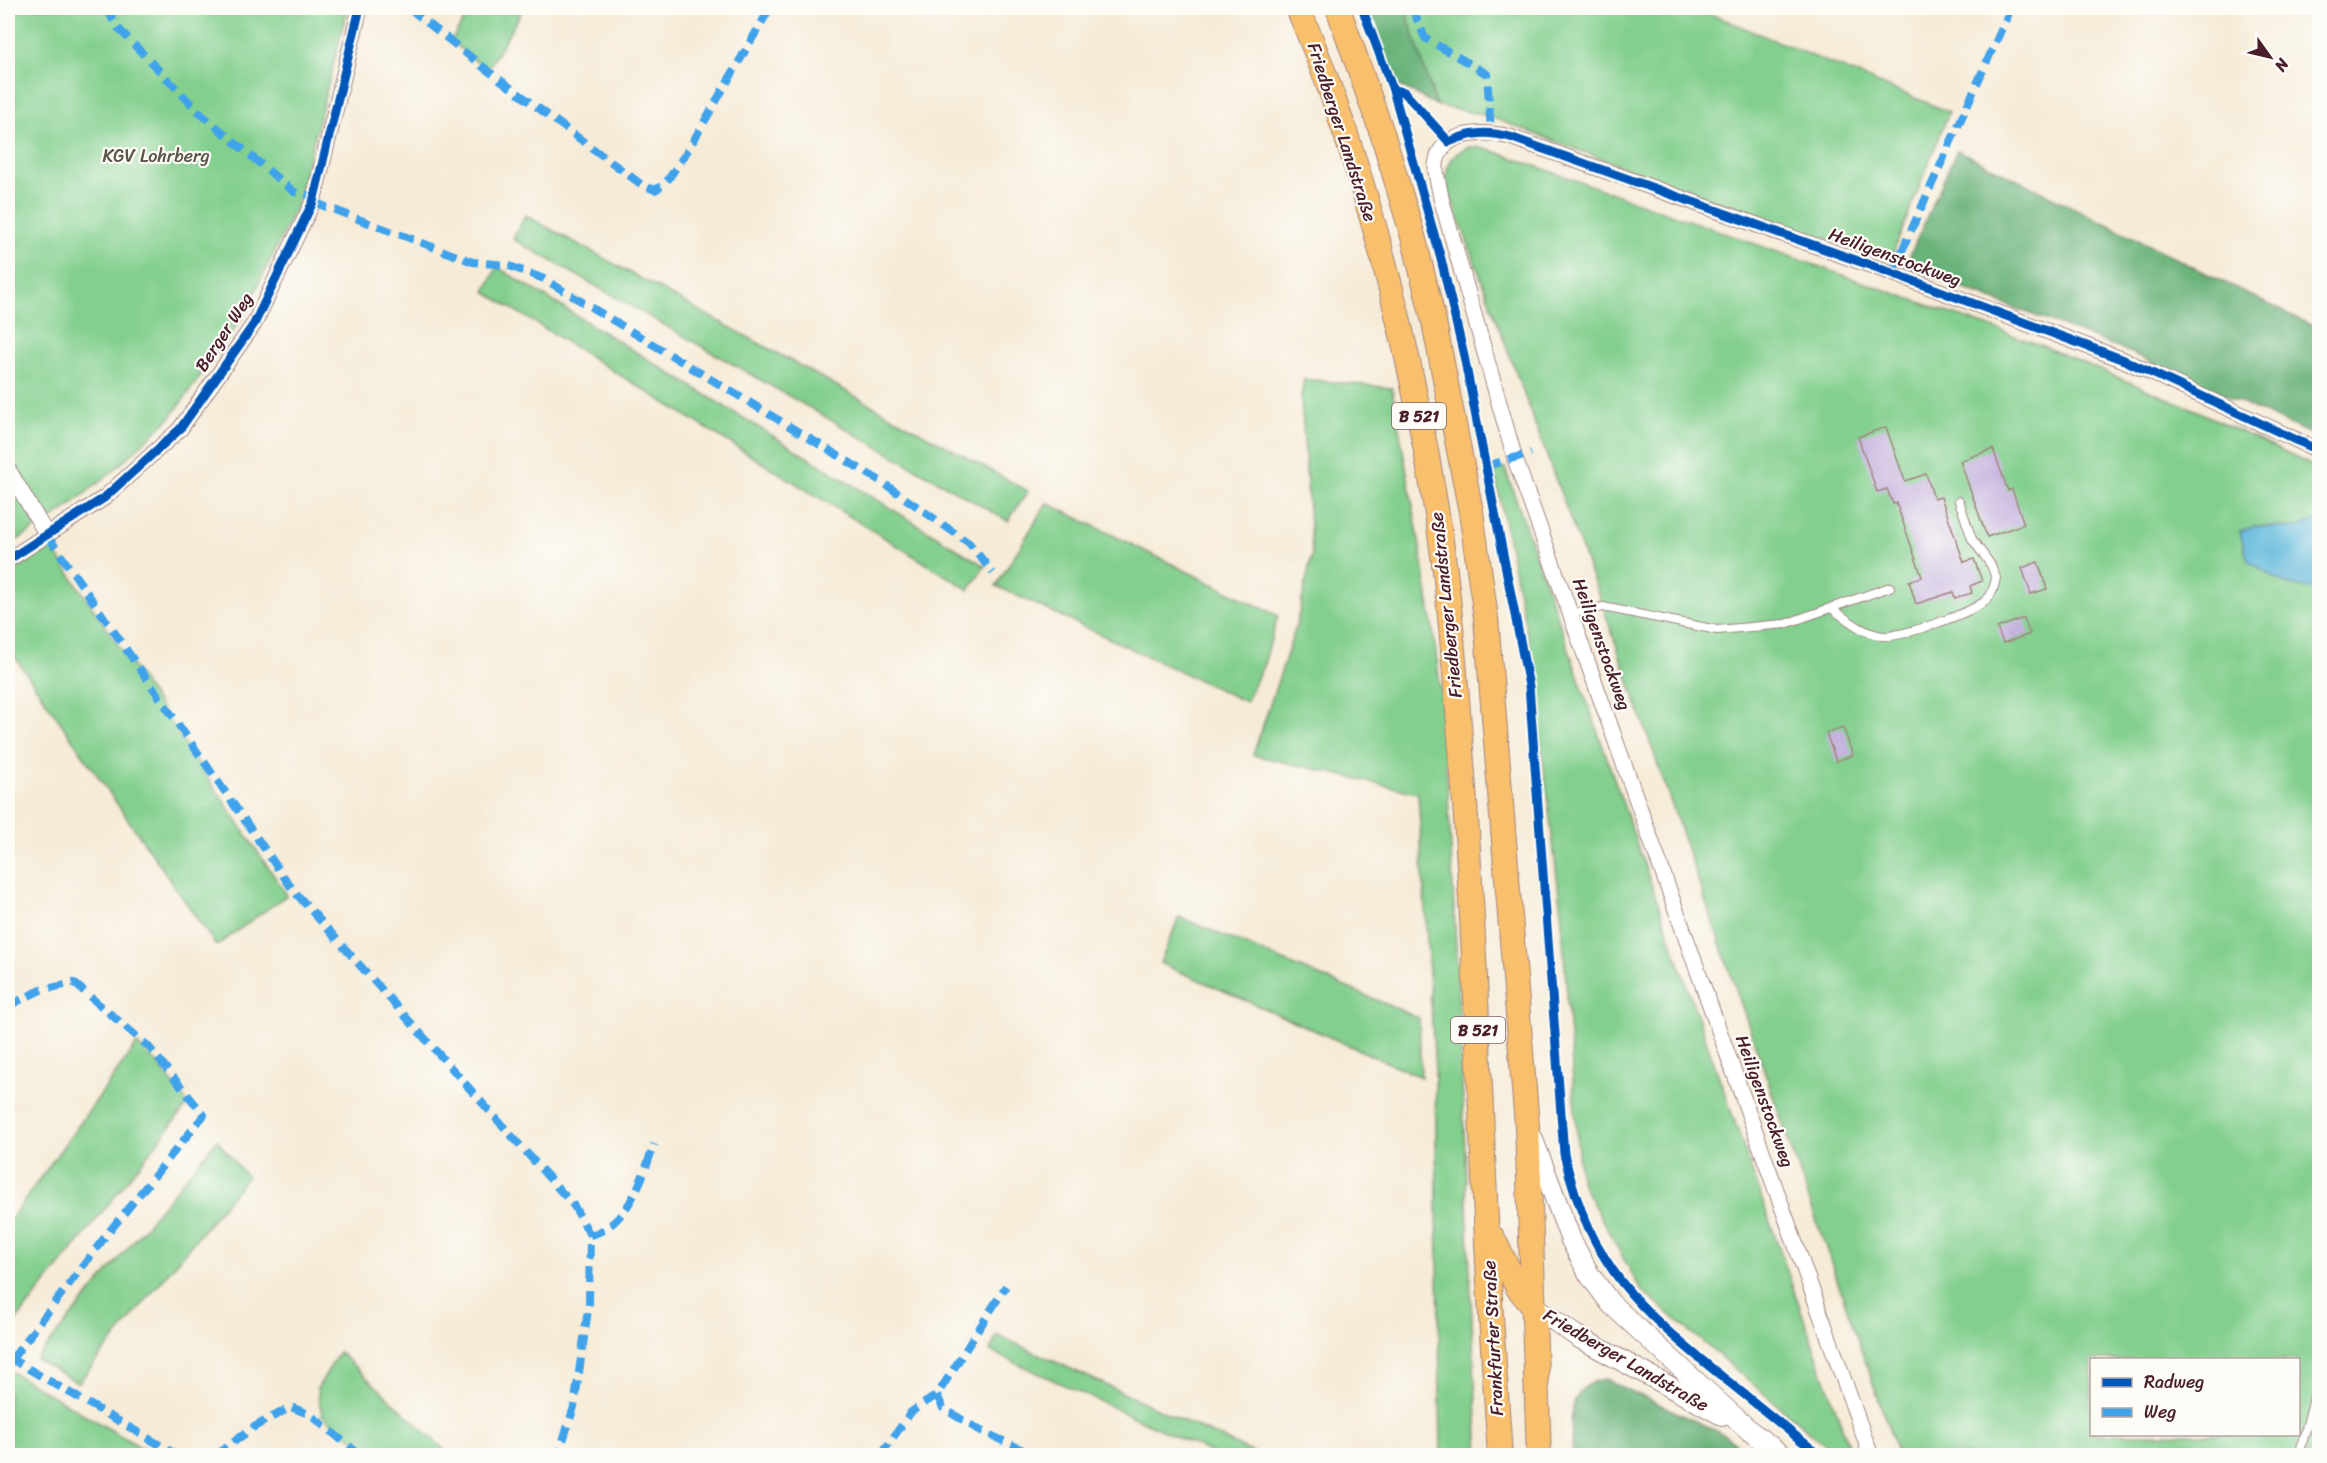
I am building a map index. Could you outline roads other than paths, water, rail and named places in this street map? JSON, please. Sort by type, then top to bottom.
[{"type":"main road","name":"Friedberger Landstraße","points":[[1298,8],[1320,60],[1349,142],[1380,248],[1403,340],[1439,529],[1451,628],[1469,840],[1486,1221]]},
{"type":"main road","name":"Friedberger Landstraße","points":[[1338,8],[1383,136],[1414,240],[1434,322],[1471,512],[1486,618],[1527,1126],[1533,1306]]},
{"type":"main road","points":[[1486,1221],[1509,1275],[1533,1306]]},
{"type":"main road","name":"Frankfurter Straße","points":[[1486,1221],[1500,1455]]},
{"type":"main road","name":"B 521","points":[[1533,1306],[1539,1455]]},
{"type":"street","name":"Berger Weg","points":[[8,560],[104,498],[180,429],[254,324],[313,202],[360,8]]},
{"type":"street","name":"Heiligenstockweg","points":[[1871,1455],[1515,459],[1442,198],[1436,166],[1439,153],[1449,142],[1468,134],[1491,132],[1510,137],[1892,273],[2124,360],[2319,451]]},
{"type":"street","points":[[8,469],[47,535]]},
{"type":"street","name":"Friedberger Landstraße","points":[[1527,1126],[1556,1203],[1589,1274],[1611,1304],[1750,1431],[1783,1455]]},
{"type":"street","name":"Friedberger Landstraße","points":[[1533,1306],[1578,1337],[1750,1431]]},
{"type":"lane","points":[[1831,608],[1862,630],[1886,637],[1922,628],[1974,609],[1988,599],[1996,578],[1991,565],[1972,539],[1959,501]]},
{"type":"lane","points":[[1571,614],[1603,607],[1717,630],[1785,624],[1890,588]]},
{"type":"lane","points":[[2299,1455],[2319,1374]]},
{"type":"water","points":[[2319,519],[2319,591],[2286,584],[2248,561],[2240,532],[2255,526],[2296,528]]},
{"type":"park label","name":"KGV Lohrberg","points":[[156,156]]}]
